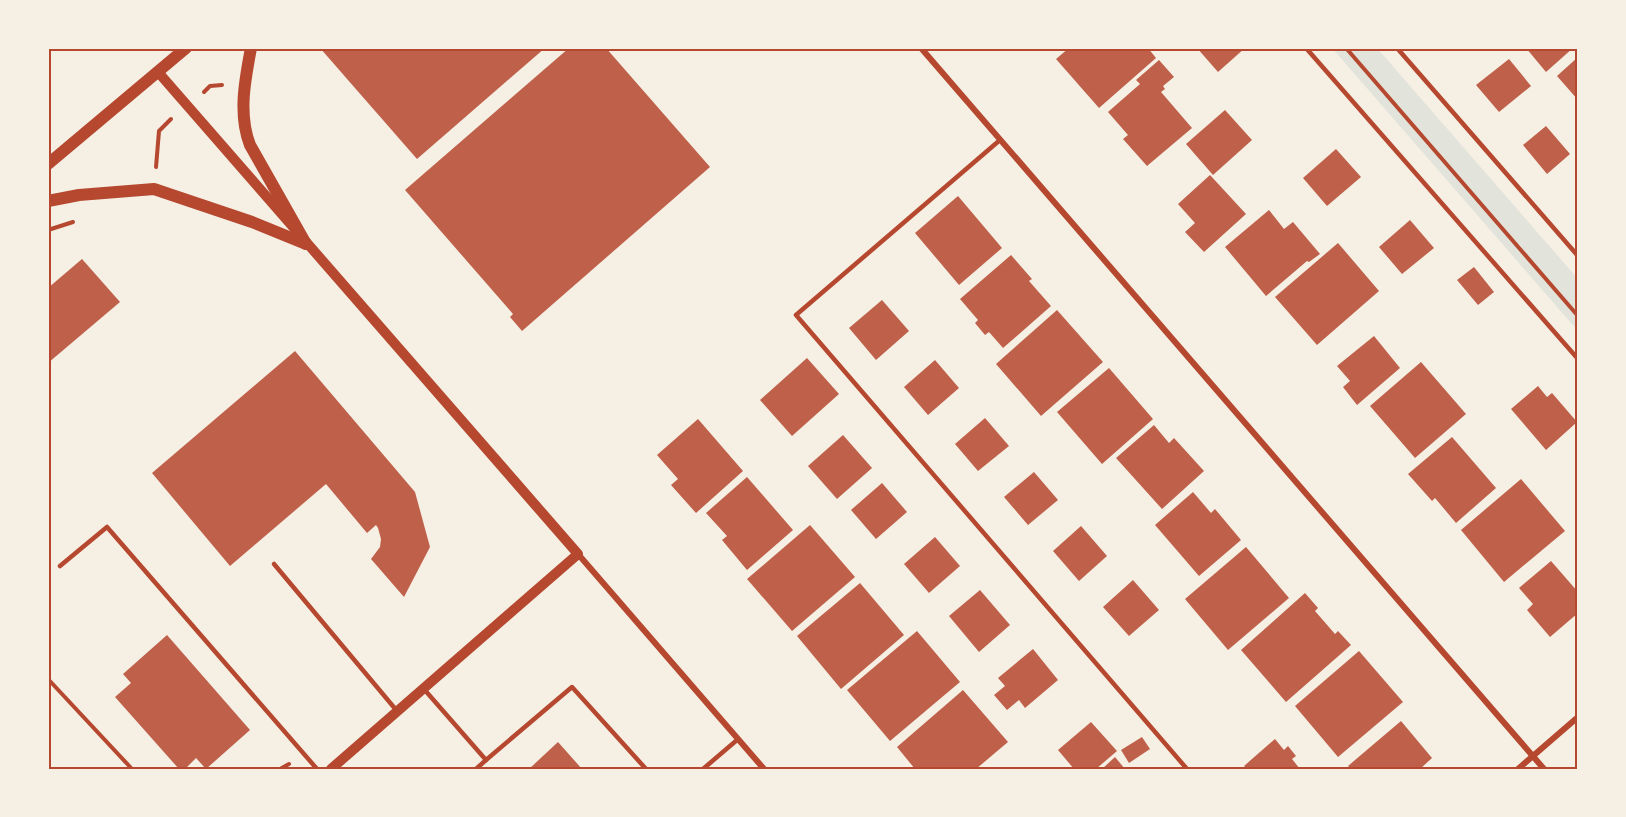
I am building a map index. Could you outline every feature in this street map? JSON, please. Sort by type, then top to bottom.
[{"type":"main road","points":[[48,164],[186,48]]},
{"type":"main road","points":[[251,48],[244,86],[244,128],[250,145],[306,244]]},
{"type":"main road","points":[[48,201],[80,195],[154,189],[244,219],[306,244]]},
{"type":"street","points":[[921,48],[1544,769]]},
{"type":"street","points":[[158,72],[764,769]]},
{"type":"street","points":[[332,769],[578,554]]},
{"type":"street","points":[[1518,769],[1578,717]]},
{"type":"lane","points":[[1306,48],[1578,359]]},
{"type":"lane","points":[[1397,48],[1578,256]]},
{"type":"lane","points":[[1000,140],[796,315],[1187,769]]},
{"type":"lane","points":[[60,566],[107,527],[317,769]]},
{"type":"lane","points":[[274,564],[397,711]]},
{"type":"lane","points":[[476,769],[572,687],[646,769]]},
{"type":"lane","points":[[423,688],[486,760]]},
{"type":"lane","points":[[703,769],[737,740]]},
{"type":"path","points":[[1346,48],[1578,316]]},
{"type":"path","points":[[156,175],[159,130],[165,124]]},
{"type":"path","points":[[48,679],[132,769]]},
{"type":"shaded area","points":[[1332,48],[1377,48],[1578,279],[1578,331]]},
{"type":"building","points":[[320,48],[545,48],[417,159]]},
{"type":"building","points":[[569,48],[606,48],[710,167],[522,331],[510,317],[513,314],[405,190]]},
{"type":"building","points":[[1069,48],[1148,48],[1156,58],[1099,108],[1056,59]]},
{"type":"building","points":[[1197,48],[1245,48],[1218,72]]},
{"type":"building","points":[[1526,48],[1573,48],[1546,72]]},
{"type":"building","points":[[1578,57],[1578,100],[1557,76]]},
{"type":"building","points":[[1509,59],[1531,86],[1499,112],[1476,85]]},
{"type":"building","points":[[1159,60],[1174,77],[1163,86],[1165,89],[1161,92],[1192,128],[1147,166],[1123,139],[1128,135],[1108,112],[1140,84],[1136,80]]},
{"type":"building","points":[[1225,110],[1252,140],[1213,175],[1186,144]]},
{"type":"building","points":[[1546,126],[1570,154],[1547,174],[1523,145]]},
{"type":"building","points":[[1336,149],[1361,177],[1327,206],[1303,178]]},
{"type":"building","points":[[1210,175],[1246,214],[1204,252],[1185,232],[1195,223],[1178,204]]},
{"type":"building","points":[[958,196],[1002,248],[959,285],[915,233]]},
{"type":"building","points":[[1269,210],[1284,229],[1293,222],[1320,254],[1309,262],[1307,261],[1266,296],[1225,247]]},
{"type":"building","points":[[1410,220],[1434,248],[1402,274],[1379,247]]},
{"type":"building","points":[[1338,243],[1379,291],[1317,345],[1275,297]]},
{"type":"building","points":[[1011,255],[1032,279],[1029,281],[1051,306],[1003,348],[989,332],[985,335],[975,323],[978,320],[960,299]]},
{"type":"building","points":[[82,259],[120,302],[48,363],[48,288]]},
{"type":"building","points":[[1474,267],[1494,292],[1478,305],[1457,280]]},
{"type":"building","points":[[882,300],[909,331],[876,360],[849,328]]},
{"type":"building","points":[[1057,310],[1103,362],[1041,416],[996,364]]},
{"type":"building","points":[[1374,336],[1400,368],[1357,405],[1343,387],[1350,381],[1337,366]]},
{"type":"building","points":[[295,351],[415,492],[430,547],[404,597],[371,559],[380,547],[381,539],[376,525],[367,533],[326,484],[230,566],[152,473]]},
{"type":"building","points":[[807,358],[839,394],[792,436],[760,400]]},
{"type":"building","points":[[935,360],[959,388],[928,415],[904,387]]},
{"type":"building","points":[[1421,362],[1466,414],[1415,458],[1370,406]]},
{"type":"building","points":[[1109,368],[1153,419],[1102,464],[1057,412]]},
{"type":"building","points":[[1538,386],[1547,397],[1552,393],[1577,422],[1546,450],[1511,409]]},
{"type":"building","points":[[985,418],[1009,446],[978,471],[955,444]]},
{"type":"building","points":[[698,419],[743,471],[696,513],[671,485],[678,479],[657,455]]},
{"type":"building","points":[[1154,425],[1169,443],[1174,438],[1204,471],[1162,509],[1116,458]]},
{"type":"building","points":[[843,435],[872,468],[837,499],[808,466]]},
{"type":"building","points":[[1452,437],[1496,488],[1456,523],[1435,498],[1432,501],[1408,474]]},
{"type":"building","points":[[1034,472],[1058,500],[1028,525],[1004,497]]},
{"type":"building","points":[[747,477],[793,530],[747,570],[722,540],[727,536],[706,513]]},
{"type":"building","points":[[1521,479],[1565,531],[1504,582],[1461,530]]},
{"type":"building","points":[[882,483],[907,512],[876,539],[851,510]]},
{"type":"building","points":[[1193,492],[1211,513],[1215,509],[1241,540],[1199,576],[1155,525]]},
{"type":"building","points":[[810,525],[855,577],[792,631],[747,579]]},
{"type":"building","points":[[1081,526],[1107,556],[1079,581],[1053,551]]},
{"type":"building","points":[[935,537],[960,566],[929,593],[904,564]]},
{"type":"building","points":[[1246,547],[1289,598],[1228,650],[1185,599]]},
{"type":"building","points":[[1551,561],[1578,592],[1578,613],[1550,637],[1527,610],[1533,604],[1519,588]]},
{"type":"building","points":[[1133,580],[1159,610],[1129,636],[1103,607]]},
{"type":"building","points":[[860,583],[904,635],[841,689],[797,636]]},
{"type":"building","points":[[980,590],[1010,625],[979,652],[949,616]]},
{"type":"building","points":[[1305,593],[1318,608],[1315,611],[1335,634],[1338,631],[1351,645],[1286,702],[1241,650]]},
{"type":"building","points":[[917,631],[960,682],[890,741],[847,690]]},
{"type":"building","points":[[167,635],[250,730],[206,769],[196,758],[185,769],[179,769],[115,697],[131,683],[123,674]]},
{"type":"building","points":[[1033,649],[1058,680],[1025,708],[1019,700],[1007,710],[994,695],[1005,686],[998,678]]},
{"type":"building","points":[[1359,651],[1403,702],[1338,757],[1295,706]]},
{"type":"building","points":[[963,690],[1008,742],[976,769],[915,769],[897,747]]},
{"type":"building","points":[[1401,721],[1432,758],[1420,769],[1351,769],[1348,766]]},
{"type":"building","points":[[1091,722],[1117,751],[1096,769],[1074,769],[1058,750]]},
{"type":"building","points":[[1142,737],[1150,749],[1129,763],[1121,750]]},
{"type":"building","points":[[1275,739],[1284,750],[1288,746],[1296,756],[1292,759],[1300,769],[1247,769],[1244,766]]},
{"type":"building","points":[[558,742],[582,769],[529,769]]},
{"type":"building","points":[[1115,757],[1125,769],[1102,769]]}]
